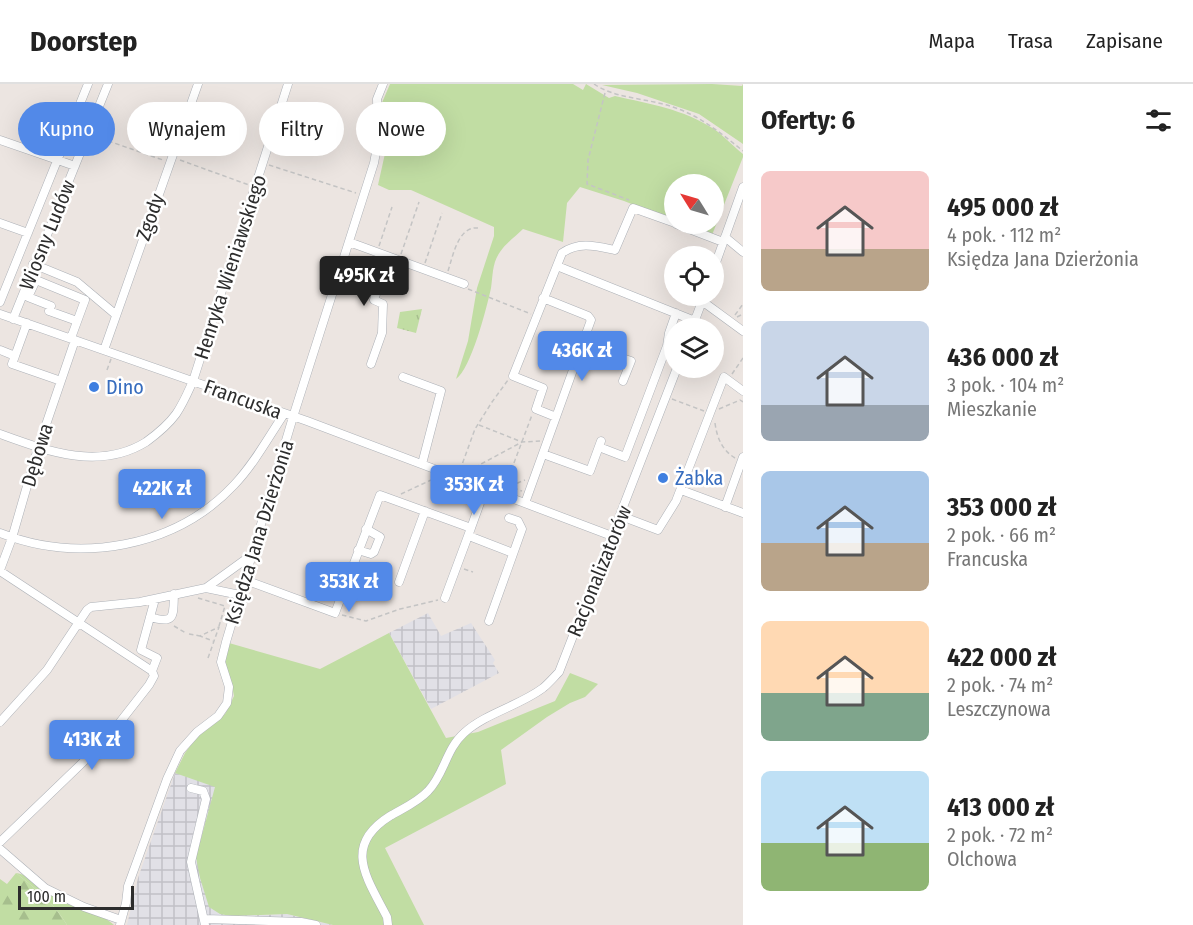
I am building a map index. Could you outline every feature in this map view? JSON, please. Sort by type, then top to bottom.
[{"type":"street","points":[[87,84],[106,87]]},
{"type":"street","name":"Wiosny Ludów","points":[[0,302],[87,84]]},
{"type":"street","name":"Zgody","points":[[104,350],[198,84]]},
{"type":"street","name":"Henryka Wieniawskiego","points":[[0,434],[38,448],[89,458],[108,457],[131,450],[164,429],[176,414],[194,381],[288,84]]},
{"type":"street","name":"Księdza Jana Dzierżonia","points":[[120,923],[128,886],[171,769],[180,751],[197,732],[218,716],[227,703],[229,687],[221,663],[293,417],[349,242],[378,142],[376,107],[383,84]]},
{"type":"street","name":"Wiosny Ludów","points":[[100,102],[106,87]]},
{"type":"street","points":[[0,140],[75,166]]},
{"type":"street","name":"Wiosny Ludów","points":[[13,319],[33,264],[79,156]]},
{"type":"street","points":[[722,246],[740,201],[743,186]]},
{"type":"street","points":[[556,417],[536,409],[543,388],[513,376],[562,253],[577,246],[591,245],[615,250],[633,208],[664,219]]},
{"type":"street","points":[[0,224],[28,233]]},
{"type":"street","points":[[707,234],[724,240],[743,252]]},
{"type":"street","points":[[349,242],[464,284]]},
{"type":"street","points":[[371,364],[382,333],[383,304],[374,300],[388,257]]},
{"type":"street","points":[[33,264],[77,282],[115,314]]},
{"type":"street","points":[[557,266],[676,313],[683,318]]},
{"type":"street","name":"Dębowa","points":[[0,570],[12,538],[85,300],[36,280],[28,297],[51,306],[49,310],[77,321]]},
{"type":"street","points":[[525,503],[591,320],[588,316],[543,298]]},
{"type":"street","points":[[713,306],[743,331]]},
{"type":"street","points":[[543,454],[590,471],[600,444],[625,457],[667,346],[676,313]]},
{"type":"street","name":"Francuska","points":[[0,314],[194,381],[612,536]]},
{"type":"street","points":[[27,323],[12,364],[61,381]]},
{"type":"street","points":[[582,345],[631,361],[623,381]]},
{"type":"street","points":[[0,350],[15,356]]},
{"type":"street","points":[[403,377],[441,391],[422,464]]},
{"type":"street","points":[[621,516],[658,530],[681,490],[724,377],[743,391]]},
{"type":"street","name":"Racjonalizatorów","points":[[388,925],[387,917],[364,872],[361,851],[365,840],[380,822],[429,790],[451,749],[467,730],[543,688],[559,672],[673,378]]},
{"type":"street","points":[[0,534],[70,549],[102,548],[156,537],[195,517],[234,486],[284,414]]},
{"type":"street","points":[[725,507],[742,460]]},
{"type":"street","points":[[445,598],[485,489]]},
{"type":"street","points":[[681,490],[743,513]]},
{"type":"street","points":[[245,580],[335,613],[380,495],[425,511],[513,553]]},
{"type":"street","points":[[399,582],[425,511]]},
{"type":"street","points":[[489,621],[522,529],[518,521],[509,518]]},
{"type":"street","points":[[358,550],[371,554],[380,537],[366,529]]},
{"type":"street","points":[[206,588],[253,554]]},
{"type":"street","points":[[0,570],[153,674]]},
{"type":"street","points":[[0,722],[47,670],[91,607],[155,599],[206,588],[240,595]]},
{"type":"street","points":[[150,617],[168,620],[173,615],[177,593]]},
{"type":"street","points":[[0,842],[106,740],[149,685],[157,658],[141,650],[155,599]]},
{"type":"street","points":[[191,788],[203,791],[206,799],[191,862],[205,922],[301,922],[316,925]]},
{"type":"street","points":[[0,849],[45,888],[120,923]]},
{"type":"path","points":[[594,84],[605,92],[656,102],[684,111],[715,129],[743,151]]},
{"type":"path","points":[[605,92],[588,159],[587,184],[630,201],[633,208]]},
{"type":"path","points":[[115,142],[255,187]]},
{"type":"path","points":[[262,163],[363,195]]},
{"type":"path","points":[[398,260],[419,202]]},
{"type":"path","points":[[377,253],[392,207]]},
{"type":"path","points":[[423,269],[442,213]]},
{"type":"path","points":[[445,277],[461,237],[467,230],[478,228]]},
{"type":"path","points":[[464,284],[469,290],[536,316]]},
{"type":"path","points":[[743,304],[733,318],[743,314]]},
{"type":"path","points":[[728,380],[743,358]]},
{"type":"path","points":[[107,370],[111,359]]},
{"type":"path","points":[[509,379],[478,424],[460,471],[466,474],[467,471],[522,442]]},
{"type":"path","points":[[508,485],[533,411]]},
{"type":"path","points":[[710,413],[716,424],[716,433],[726,452],[742,460]]},
{"type":"path","points":[[478,424],[522,442],[547,441]]},
{"type":"path","points":[[467,471],[528,493]]},
{"type":"path","points":[[508,485],[534,476]]},
{"type":"path","points":[[392,498],[430,480]]},
{"type":"path","points":[[457,566],[473,572]]},
{"type":"path","points":[[177,593],[225,606],[208,658]]},
{"type":"path","points":[[335,613],[366,621],[400,609],[445,598]]},
{"type":"path","points":[[168,620],[176,628],[186,633]]},
{"type":"path","points":[[200,636],[219,627]]},
{"type":"path","points":[[189,633],[213,640]]},
{"type":"shaded area","points":[[428,613],[441,636],[471,623],[495,660],[493,663],[499,673],[431,709],[389,633]]},
{"type":"shaded area","points":[[175,773],[216,786],[196,857],[231,916],[287,914],[333,925],[127,925],[138,878]]},
{"type":"green space","points":[[390,84],[573,84],[583,90],[586,84],[609,98],[615,96],[666,108],[702,122],[718,132],[743,154],[743,157],[724,205],[724,174],[664,174],[664,217],[580,187],[567,203],[563,242],[523,229],[497,256],[478,337],[462,373],[456,379],[468,341],[477,288],[494,236],[494,227],[411,190],[389,190],[378,185],[384,156],[446,156],[446,102],[382,102]]},
{"type":"green space","points":[[743,84],[743,144],[699,114],[637,93],[602,85],[742,86]]},
{"type":"green space","points":[[422,309],[416,333],[397,328],[400,312]]},
{"type":"green space","points":[[389,633],[446,738],[478,732],[555,701],[570,673],[598,684],[585,697],[547,717],[501,750],[506,784],[385,848],[424,925],[333,925],[287,914],[231,916],[220,914],[209,907],[196,857],[215,787],[175,773],[185,753],[198,735],[225,714],[234,696],[224,663],[229,643],[320,669]]},
{"type":"green space","points":[[16,873],[32,880],[55,897],[94,913],[114,925],[67,925],[50,903]]},
{"type":"green space","points":[[16,873],[50,903],[67,925],[0,925],[0,879],[7,884]]},
{"type":"place","name":"Dino","points":[[94,387]]},
{"type":"place","name":"Żabka","points":[[663,478]]}]
